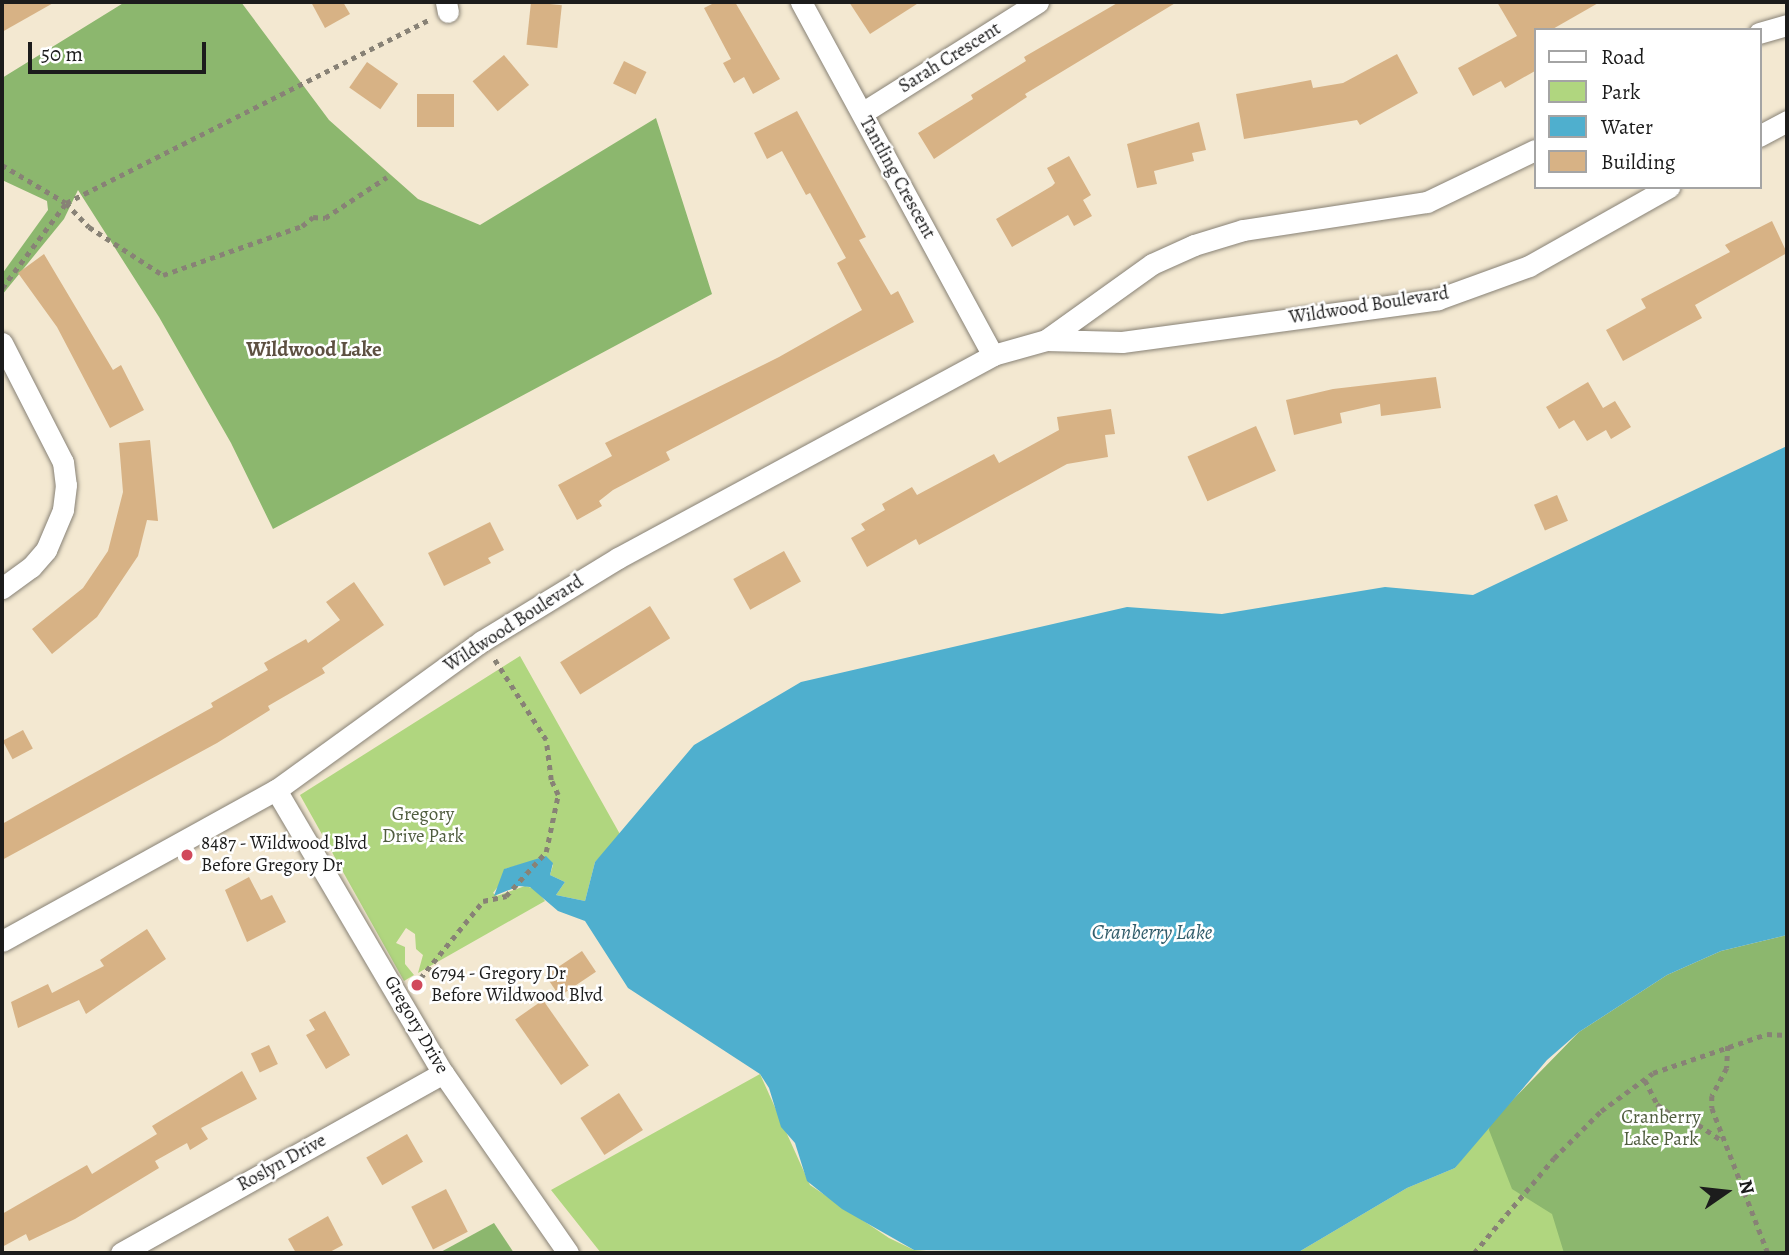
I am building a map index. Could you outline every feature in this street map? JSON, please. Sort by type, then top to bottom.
[{"type":"street","name":"Tantling Crescent","points":[[801,2],[993,355]]},
{"type":"street","name":"Sarah Crescent","points":[[862,113],[1038,2]]},
{"type":"street","points":[[1761,32],[1787,24]]},
{"type":"street","points":[[1761,135],[1787,121]]},
{"type":"street","name":"Wildwood Boulevard","points":[[1046,340],[1152,264],[1194,245],[1243,230],[1427,202],[1534,150]]},
{"type":"street","name":"Wildwood Boulevard","points":[[2,941],[276,790],[482,641],[618,558],[993,355],[1046,340],[1122,342],[1438,299],[1529,266],[1665,189]]},
{"type":"street","points":[[2,343],[54,442],[66,485],[62,510],[46,550],[32,567],[2,587]]},
{"type":"street","name":"Gregory Drive","points":[[276,790],[443,1073],[568,1253]]},
{"type":"street","name":"Roslyn Drive","points":[[121,1253],[443,1073]]},
{"type":"path","points":[[2,288],[66,203],[447,7]]},
{"type":"path","points":[[2,165],[66,203],[89,227],[163,275],[302,226],[313,217],[325,218],[387,177]]},
{"type":"path","points":[[401,1000],[483,901],[506,896],[546,852],[558,795],[551,780],[546,740],[482,641]]},
{"type":"path","points":[[1474,1253],[1564,1148],[1601,1111],[1653,1073],[1767,1034],[1787,1035]]},
{"type":"path","points":[[1728,1046],[1727,1069],[1712,1096],[1721,1139],[1768,1253]]},
{"type":"path","points":[[1645,1080],[1657,1104],[1676,1118],[1690,1119],[1721,1139]]},
{"type":"green space","points":[[125,2],[241,2],[329,120],[418,199],[480,225],[656,118],[712,294],[273,529],[231,443],[159,317],[78,190],[64,219],[2,295],[2,274],[48,210],[47,201],[2,180],[2,78]]},
{"type":"green space","name":"Gregory Drive Park","points":[[520,656],[621,836],[595,862],[585,901],[556,895],[565,882],[550,875],[553,865],[543,858],[505,869],[504,879],[493,893],[497,896],[525,886],[536,889],[545,901],[418,973],[423,955],[416,949],[415,934],[406,928],[396,943],[405,947],[405,964],[414,975],[404,981],[300,795]]},
{"type":"green space","name":"Cranberry Lake Park","points":[[1787,935],[1787,1253],[1297,1253],[1407,1188],[1455,1168],[1490,1123]]},
{"type":"green space","name":"Cranberry Lake Park","points":[[1787,935],[1787,1253],[1564,1253],[1552,1214],[1512,1189],[1489,1130],[1490,1123],[1579,1032],[1667,975],[1721,951]]},
{"type":"green space","points":[[760,1074],[810,1185],[889,1238],[914,1250],[951,1253],[601,1253],[551,1190]]},
{"type":"green space","points":[[494,1223],[514,1253],[439,1253]]},
{"type":"water","name":"Cranberry Lake","points":[[1787,446],[1787,935],[1721,951],[1667,975],[1579,1032],[1547,1060],[1455,1168],[1407,1188],[1297,1253],[914,1250],[842,1209],[807,1181],[795,1143],[781,1127],[769,1088],[760,1074],[628,988],[585,921],[558,911],[530,887],[519,886],[494,896],[504,869],[546,856],[553,863],[550,875],[565,882],[556,895],[585,901],[595,862],[694,745],[801,682],[1127,607],[1222,614],[1385,587],[1473,595]]},
{"type":"building","points":[[2,2],[55,2],[2,32]]},
{"type":"building","points":[[311,2],[343,2],[350,14],[325,28]]},
{"type":"building","points":[[531,2],[562,5],[557,48],[527,45]]},
{"type":"building","points":[[716,2],[735,2],[780,79],[753,94],[744,77],[734,83],[723,63],[731,59],[704,8]]},
{"type":"building","points":[[849,2],[920,2],[870,34]]},
{"type":"building","points":[[1119,2],[1177,2],[1025,94],[1027,97],[934,159],[918,133],[973,99],[971,95],[1026,61],[1024,57]]},
{"type":"building","points":[[1497,2],[1600,2],[1554,28],[1534,28],[1534,72],[1505,88],[1501,81],[1473,96],[1458,68],[1517,36]]},
{"type":"building","points":[[1397,54],[1418,93],[1360,125],[1357,120],[1244,139],[1236,94],[1311,80],[1313,88],[1343,83]]},
{"type":"building","points":[[504,55],[529,85],[498,111],[473,81]]},
{"type":"building","points":[[624,61],[646,72],[636,94],[613,83]]},
{"type":"building","points":[[367,62],[398,84],[380,109],[349,87]]},
{"type":"building","points":[[417,94],[454,94],[454,127],[417,127]]},
{"type":"building","points":[[797,111],[866,237],[859,240],[891,295],[898,291],[914,322],[666,452],[670,460],[613,490],[599,501],[602,506],[577,520],[558,485],[612,456],[605,443],[779,357],[862,310],[837,263],[846,258],[810,193],[806,195],[782,151],[767,159],[754,133]]},
{"type":"building","points":[[1199,122],[1206,150],[1192,153],[1194,161],[1154,171],[1157,184],[1137,188],[1127,144]]},
{"type":"building","points":[[1069,156],[1091,195],[1083,200],[1092,216],[1074,226],[1068,215],[1012,247],[996,219],[1052,186],[1055,183],[1047,168]]},
{"type":"building","points":[[1772,221],[1787,253],[1695,305],[1702,318],[1623,361],[1606,330],[1646,308],[1641,299],[1730,252],[1725,245]]},
{"type":"building","points":[[44,254],[113,370],[121,365],[144,410],[110,428],[57,327],[18,273]]},
{"type":"building","points":[[1436,377],[1441,408],[1381,416],[1380,404],[1340,413],[1342,423],[1294,435],[1286,400],[1333,389]]},
{"type":"building","points":[[1588,382],[1603,408],[1615,401],[1631,427],[1611,439],[1606,430],[1587,441],[1574,420],[1559,429],[1546,407]]},
{"type":"building","points":[[1111,409],[1115,434],[1105,435],[1108,457],[1067,464],[919,545],[916,539],[867,567],[851,538],[865,530],[861,524],[885,510],[882,504],[912,487],[917,495],[994,454],[999,463],[1059,430],[1057,417]]},
{"type":"building","points":[[1256,426],[1276,471],[1207,501],[1187,457]]},
{"type":"building","points":[[150,440],[158,521],[147,520],[138,556],[97,617],[52,654],[32,629],[83,588],[108,551],[123,492],[119,443]]},
{"type":"building","points":[[1557,495],[1568,521],[1545,531],[1534,505]]},
{"type":"building","points":[[490,522],[504,550],[488,558],[491,563],[444,586],[428,553]]},
{"type":"building","points":[[784,551],[801,582],[750,610],[733,579]]},
{"type":"building","points":[[354,582],[384,625],[322,668],[325,673],[268,706],[270,710],[217,743],[2,860],[2,824],[213,707],[211,703],[268,670],[264,663],[306,639],[308,643],[340,620],[326,602]]},
{"type":"building","points":[[650,606],[670,638],[580,694],[560,662]]},
{"type":"building","points":[[23,730],[33,749],[13,759],[3,741]]},
{"type":"building","points":[[249,877],[261,900],[272,895],[286,922],[247,942],[225,890]]},
{"type":"building","points":[[147,929],[166,959],[86,1014],[79,1000],[18,1028],[11,1002],[48,984],[52,993],[104,966],[100,960]]},
{"type":"building","points":[[582,951],[596,972],[560,996],[546,976]]},
{"type":"building","points":[[543,1000],[589,1066],[561,1085],[515,1020]]},
{"type":"building","points":[[325,1011],[350,1055],[326,1069],[306,1035],[315,1030],[309,1020]]},
{"type":"building","points":[[269,1045],[278,1064],[260,1072],[251,1053]]},
{"type":"building","points":[[242,1071],[257,1099],[201,1128],[208,1139],[190,1150],[187,1143],[155,1161],[159,1168],[75,1219],[29,1241],[26,1234],[2,1247],[2,1214],[87,1165],[92,1174],[157,1134],[152,1126]]},
{"type":"building","points":[[619,1093],[643,1130],[604,1155],[580,1118]]},
{"type":"building","points":[[407,1134],[423,1162],[382,1185],[366,1158]]},
{"type":"building","points":[[446,1189],[468,1232],[433,1249],[411,1207]]},
{"type":"building","points":[[328,1216],[343,1245],[328,1253],[296,1253],[288,1239]]},
{"type":"place","name":"8487 - Wildwood Blvd Before Gregory Dr","points":[[187,855]]},
{"type":"place","name":"6794 - Gregory Dr Before Wildwood Blvd","points":[[417,985]]},
{"type":"district","name":"Wildwood Lake","points":[[314,349]]}]
